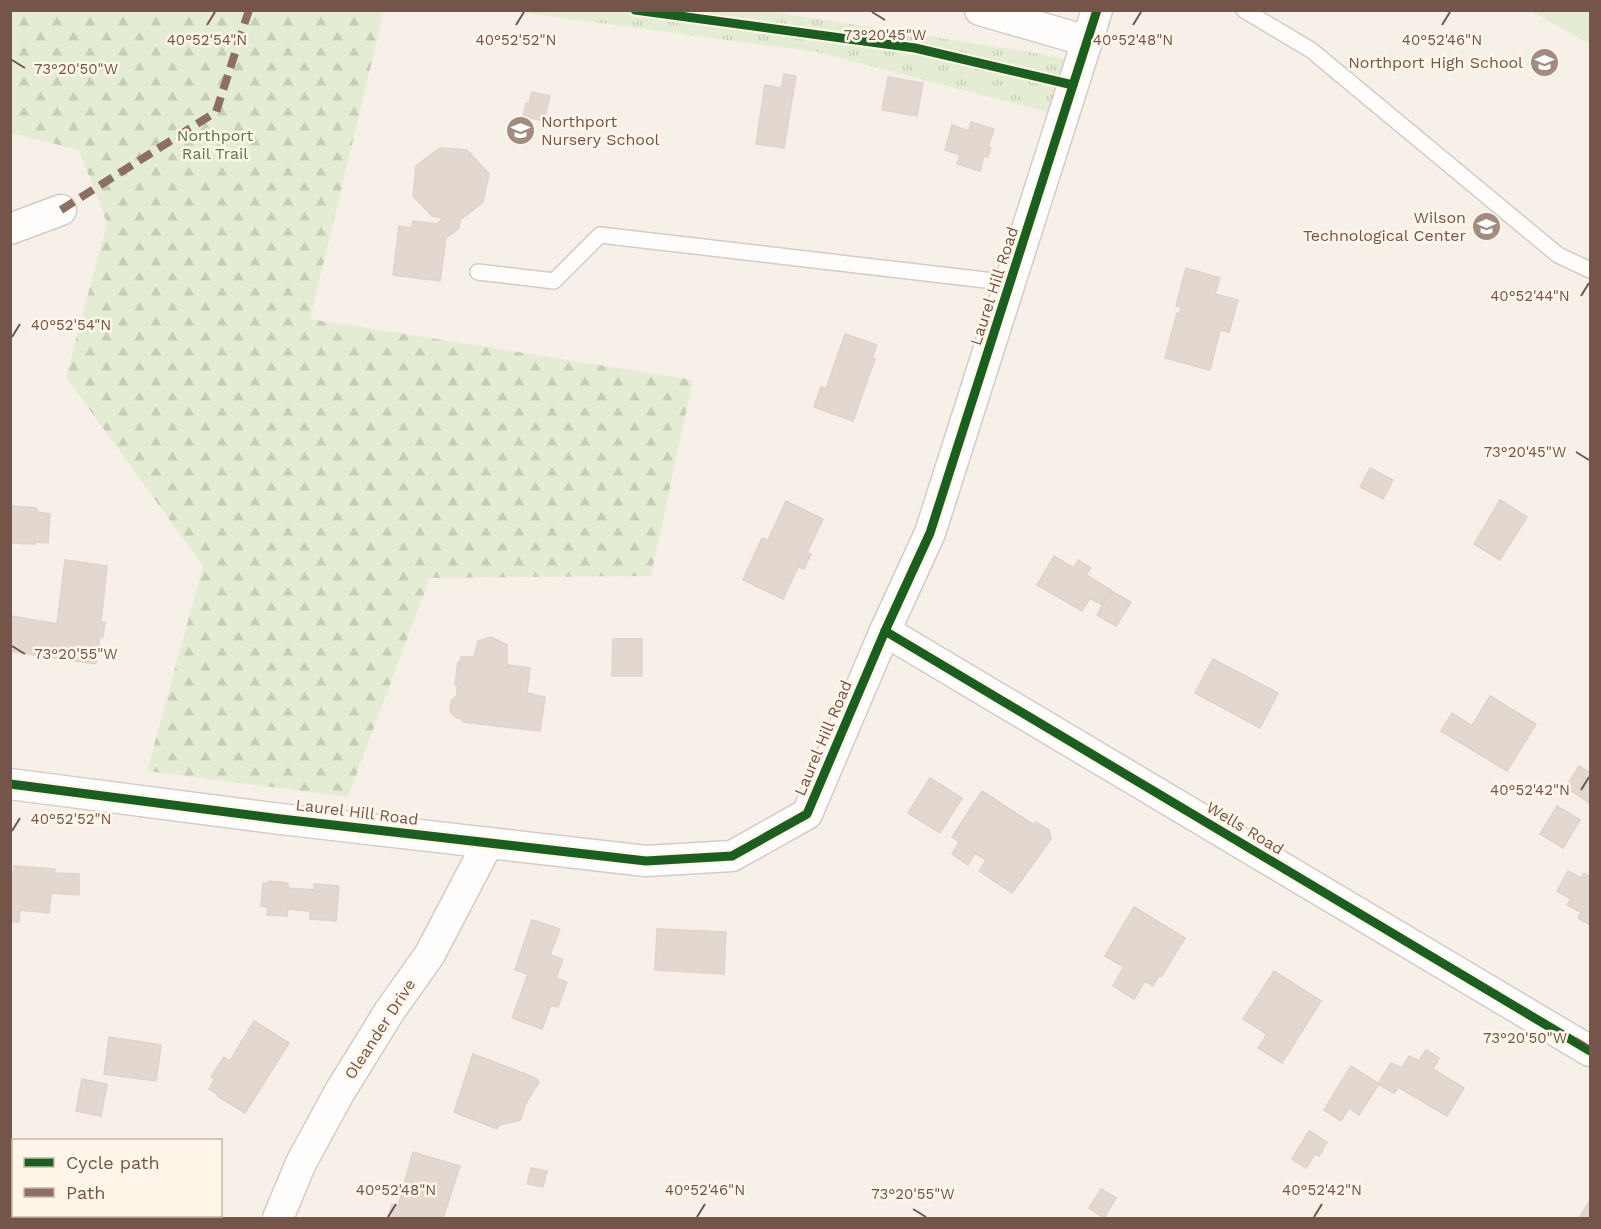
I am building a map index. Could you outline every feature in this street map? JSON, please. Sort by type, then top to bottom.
[{"type":"street","points":[[980,10],[1087,41]]},
{"type":"street","name":"Laurel Hill Road","points":[[10,784],[281,819],[646,861],[732,856],[807,814],[885,631],[930,533],[1011,284],[1096,10]]},
{"type":"street","points":[[10,229],[61,210]]},
{"type":"street","name":"Wells Road","points":[[885,631],[1590,1051]]},
{"type":"street","name":"Oleander Drive","points":[[278,1218],[301,1163],[339,1093],[389,1012],[430,954],[488,843]]},
{"type":"lane","points":[[1244,10],[1311,50],[1558,255],[1590,270]]},
{"type":"lane","points":[[478,272],[554,281],[600,235],[1011,284]]},
{"type":"green space","name":"Northport Rail Trail","points":[[11,10],[384,11],[310,319],[693,380],[651,576],[430,578],[348,797],[147,771],[203,566],[66,377],[107,223],[79,150],[11,133]]},
{"type":"green space","points":[[511,11],[767,11],[1042,54],[1081,63],[1063,116],[817,52]]},
{"type":"green space","points":[[1531,11],[1590,11],[1590,44]]},
{"type":"building","points":[[784,74],[796,76],[784,148],[756,144],[765,85],[781,88]]},
{"type":"building","points":[[888,77],[923,83],[917,116],[882,110]]},
{"type":"building","points":[[532,92],[550,96],[544,121],[523,116]]},
{"type":"building","points":[[971,122],[994,129],[988,147],[991,148],[988,157],[984,156],[980,171],[957,164],[960,155],[945,150],[952,125],[969,131]]},
{"type":"building","points":[[440,148],[467,150],[489,174],[483,202],[460,220],[459,228],[446,238],[440,281],[393,275],[399,226],[412,228],[413,221],[437,224],[443,218],[432,216],[413,196],[416,166]]},
{"type":"building","points":[[1186,268],[1220,278],[1215,294],[1238,300],[1229,332],[1220,330],[1210,370],[1165,358],[1177,313],[1180,314],[1181,307],[1176,306]]},
{"type":"building","points":[[845,334],[877,345],[872,358],[875,359],[853,421],[814,407],[821,387],[826,389]]},
{"type":"building","points":[[1370,468],[1393,480],[1383,499],[1360,487]]},
{"type":"building","points":[[1500,500],[1527,517],[1500,560],[1474,544]]},
{"type":"building","points":[[786,501],[823,519],[807,553],[811,554],[804,569],[798,567],[783,599],[743,580],[762,538],[768,540]]},
{"type":"building","points":[[10,506],[37,508],[37,512],[50,514],[48,543],[10,543]]},
{"type":"building","points":[[1054,556],[1074,568],[1078,560],[1091,568],[1086,575],[1111,590],[1102,605],[1090,598],[1082,611],[1037,585]]},
{"type":"building","points":[[65,560],[107,566],[101,622],[105,622],[103,637],[100,636],[96,664],[10,651],[10,616],[57,624]]},
{"type":"building","points":[[1111,591],[1131,602],[1116,626],[1097,615]]},
{"type":"building","points":[[491,637],[507,645],[507,665],[530,668],[527,693],[545,697],[540,731],[463,722],[463,719],[457,718],[451,712],[451,701],[456,696],[458,687],[455,685],[458,662],[460,663],[461,657],[474,657],[478,641]]},
{"type":"building","points":[[613,639],[642,639],[642,676],[612,676]]},
{"type":"building","points":[[1213,659],[1278,693],[1260,728],[1195,693]]},
{"type":"building","points":[[1490,696],[1536,724],[1507,771],[1441,731],[1452,713],[1472,726]]},
{"type":"building","points":[[1579,766],[1590,773],[1588,802],[1566,787]]},
{"type":"building","points":[[930,778],[962,798],[940,833],[908,813]]},
{"type":"building","points":[[982,791],[1034,825],[1036,822],[1049,830],[1051,839],[1012,893],[979,871],[986,860],[975,853],[968,865],[952,854],[959,842],[952,837]]},
{"type":"building","points":[[1557,806],[1580,820],[1563,848],[1540,834]]},
{"type":"building","points":[[14,866],[55,869],[54,873],[79,874],[79,895],[51,893],[49,913],[20,910],[19,922],[10,921],[10,872],[14,872]]},
{"type":"building","points":[[1568,871],[1581,878],[1584,873],[1590,877],[1590,925],[1578,918],[1581,912],[1567,905],[1571,899],[1557,891]]},
{"type":"building","points":[[269,881],[288,883],[288,888],[314,890],[314,884],[339,886],[336,921],[310,919],[310,911],[288,909],[287,916],[267,915],[268,907],[261,906],[263,883],[269,883]]},
{"type":"building","points":[[1134,907],[1185,938],[1161,977],[1159,976],[1153,986],[1145,981],[1134,999],[1113,986],[1124,967],[1105,956]]},
{"type":"building","points":[[532,920],[560,929],[550,955],[563,959],[556,978],[567,982],[558,1007],[551,1005],[542,1029],[512,1018],[528,974],[515,970]]},
{"type":"building","points":[[657,929],[726,932],[724,974],[655,970]]},
{"type":"building","points":[[1274,971],[1321,1001],[1282,1063],[1258,1048],[1267,1034],[1243,1019]]},
{"type":"building","points":[[254,1021],[289,1043],[245,1113],[209,1089],[215,1079],[211,1077],[224,1057],[230,1061]]},
{"type":"building","points":[[109,1037],[161,1045],[156,1081],[104,1074]]},
{"type":"building","points":[[1426,1050],[1439,1058],[1433,1069],[1464,1088],[1447,1116],[1398,1087],[1394,1093],[1378,1084],[1391,1063],[1402,1068],[1409,1056],[1419,1061]]},
{"type":"building","points":[[473,1054],[536,1078],[539,1082],[527,1101],[520,1120],[499,1125],[497,1129],[454,1112]]},
{"type":"building","points":[[1351,1066],[1379,1084],[1359,1115],[1349,1108],[1341,1121],[1324,1110]]},
{"type":"building","points":[[82,1079],[107,1084],[101,1116],[76,1111]]},
{"type":"building","points":[[1309,1131],[1327,1142],[1319,1156],[1315,1154],[1306,1168],[1292,1159]]},
{"type":"building","points":[[413,1152],[460,1166],[443,1218],[388,1218],[392,1204],[398,1206]]},
{"type":"building","points":[[531,1168],[547,1171],[543,1187],[527,1184]]},
{"type":"building","points":[[1101,1189],[1116,1198],[1104,1218],[1089,1208]]},
{"type":"building","points":[[1589,1202],[1590,1218],[1579,1218]]},
{"type":"marked path","points":[[61,210],[216,112],[249,10]]},
{"type":"cycle path","points":[[635,10],[915,48],[1073,85]]},
{"type":"cycle path","points":[[10,784],[281,819],[646,861],[732,856],[807,814],[885,631],[930,533],[1097,10]]},
{"type":"cycle path","points":[[885,631],[1590,1051]]},
{"type":"place","name":"Northport High School","points":[[1544,62]]},
{"type":"place","name":"Northport Nursery School","points":[[520,130]]},
{"type":"place","name":"Wilson Technological Center","points":[[1487,226]]}]
